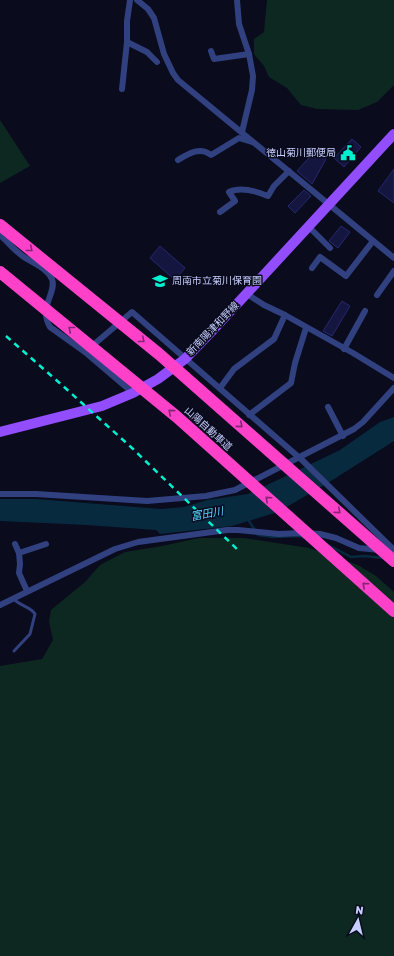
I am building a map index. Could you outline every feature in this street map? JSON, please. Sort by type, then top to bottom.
[{"type":"highway","points":[[0,225],[159,354],[394,561]]},
{"type":"highway","name":"山陽自動車道","points":[[0,272],[177,417],[394,612]]},
{"type":"main road","name":"新南陽津和野線","points":[[0,432],[102,406],[133,393],[158,379],[185,359],[394,134]]},
{"type":"street","points":[[122,89],[130,0]]},
{"type":"street","points":[[137,0],[148,8],[154,18],[164,54],[178,80],[394,258]]},
{"type":"street","points":[[237,0],[239,24],[249,54],[253,76],[252,90],[242,132]]},
{"type":"street","points":[[127,42],[147,52],[157,62]]},
{"type":"street","points":[[210,51],[214,59],[249,54]]},
{"type":"street","points":[[178,160],[192,152],[206,151],[211,155],[239,138],[254,142]]},
{"type":"street","points":[[220,212],[235,201],[229,192],[246,189],[268,196],[274,186],[289,171]]},
{"type":"street","points":[[308,226],[330,248]]},
{"type":"street","points":[[0,235],[19,254],[45,270],[51,278],[53,283],[45,314],[46,321],[50,327],[85,352],[133,393]]},
{"type":"street","points":[[312,268],[320,257],[346,276],[373,241]]},
{"type":"street","points":[[377,295],[394,271]]},
{"type":"street","points":[[247,294],[394,378]]},
{"type":"street","points":[[344,349],[365,311]]},
{"type":"street","points":[[85,352],[132,312],[300,459],[394,550]]},
{"type":"street","points":[[220,388],[234,369],[274,339],[285,315]]},
{"type":"street","points":[[249,415],[291,383],[295,363],[306,328]]},
{"type":"street","points":[[0,494],[36,494],[147,502],[206,496],[235,490],[300,459],[354,429],[363,422],[394,388]]},
{"type":"street","points":[[328,407],[343,436]]},
{"type":"street","points":[[0,605],[81,564],[115,549],[138,542],[227,530],[238,530],[279,534],[320,534],[336,538],[360,548],[394,550]]},
{"type":"street","points":[[15,544],[19,553],[19,573],[27,591]]},
{"type":"street","points":[[19,553],[46,544]]},
{"type":"lane","points":[[13,598],[15,601],[32,610],[35,614],[30,634],[14,651]]},
{"type":"green space","points":[[267,0],[394,0],[394,85],[377,102],[358,110],[317,109],[301,105],[287,88],[269,77],[264,66],[254,54],[254,39],[264,32]]},
{"type":"green space","points":[[0,120],[30,166],[0,183]]},
{"type":"green space","points":[[199,538],[244,538],[309,548],[358,565],[376,576],[394,592],[394,956],[0,956],[0,666],[42,659],[53,640],[49,621],[51,610],[85,582],[100,565],[125,552]]},
{"type":"water","name":"富田川","points":[[394,417],[394,441],[331,481],[278,512],[232,526],[160,534],[156,530],[0,521],[0,499],[36,499],[161,509],[184,507],[207,500],[248,494],[340,450],[380,422]]},
{"type":"building","points":[[352,139],[361,147],[344,167],[334,158]]},
{"type":"building","points":[[316,150],[326,159],[312,184],[297,171]]},
{"type":"building","points":[[394,169],[394,203],[378,191]]},
{"type":"building","points":[[304,190],[311,196],[295,213],[288,206]]},
{"type":"building","points":[[341,226],[350,232],[338,248],[329,241]]},
{"type":"building","points":[[160,246],[185,268],[175,280],[150,258]]},
{"type":"building","points":[[342,301],[350,306],[332,336],[323,331]]},
{"type":"waterway","points":[[248,517],[258,535],[273,537],[300,536],[304,538]]},
{"type":"waterway","points":[[330,546],[351,557],[364,556],[384,558]]},
{"type":"railway","points":[[6,336],[132,448],[239,551]]},
{"type":"place","name":"徳山菊川郵便局","points":[[348,153]]},
{"type":"place","name":"周南市立菊川保育園","points":[[160,281]]}]
